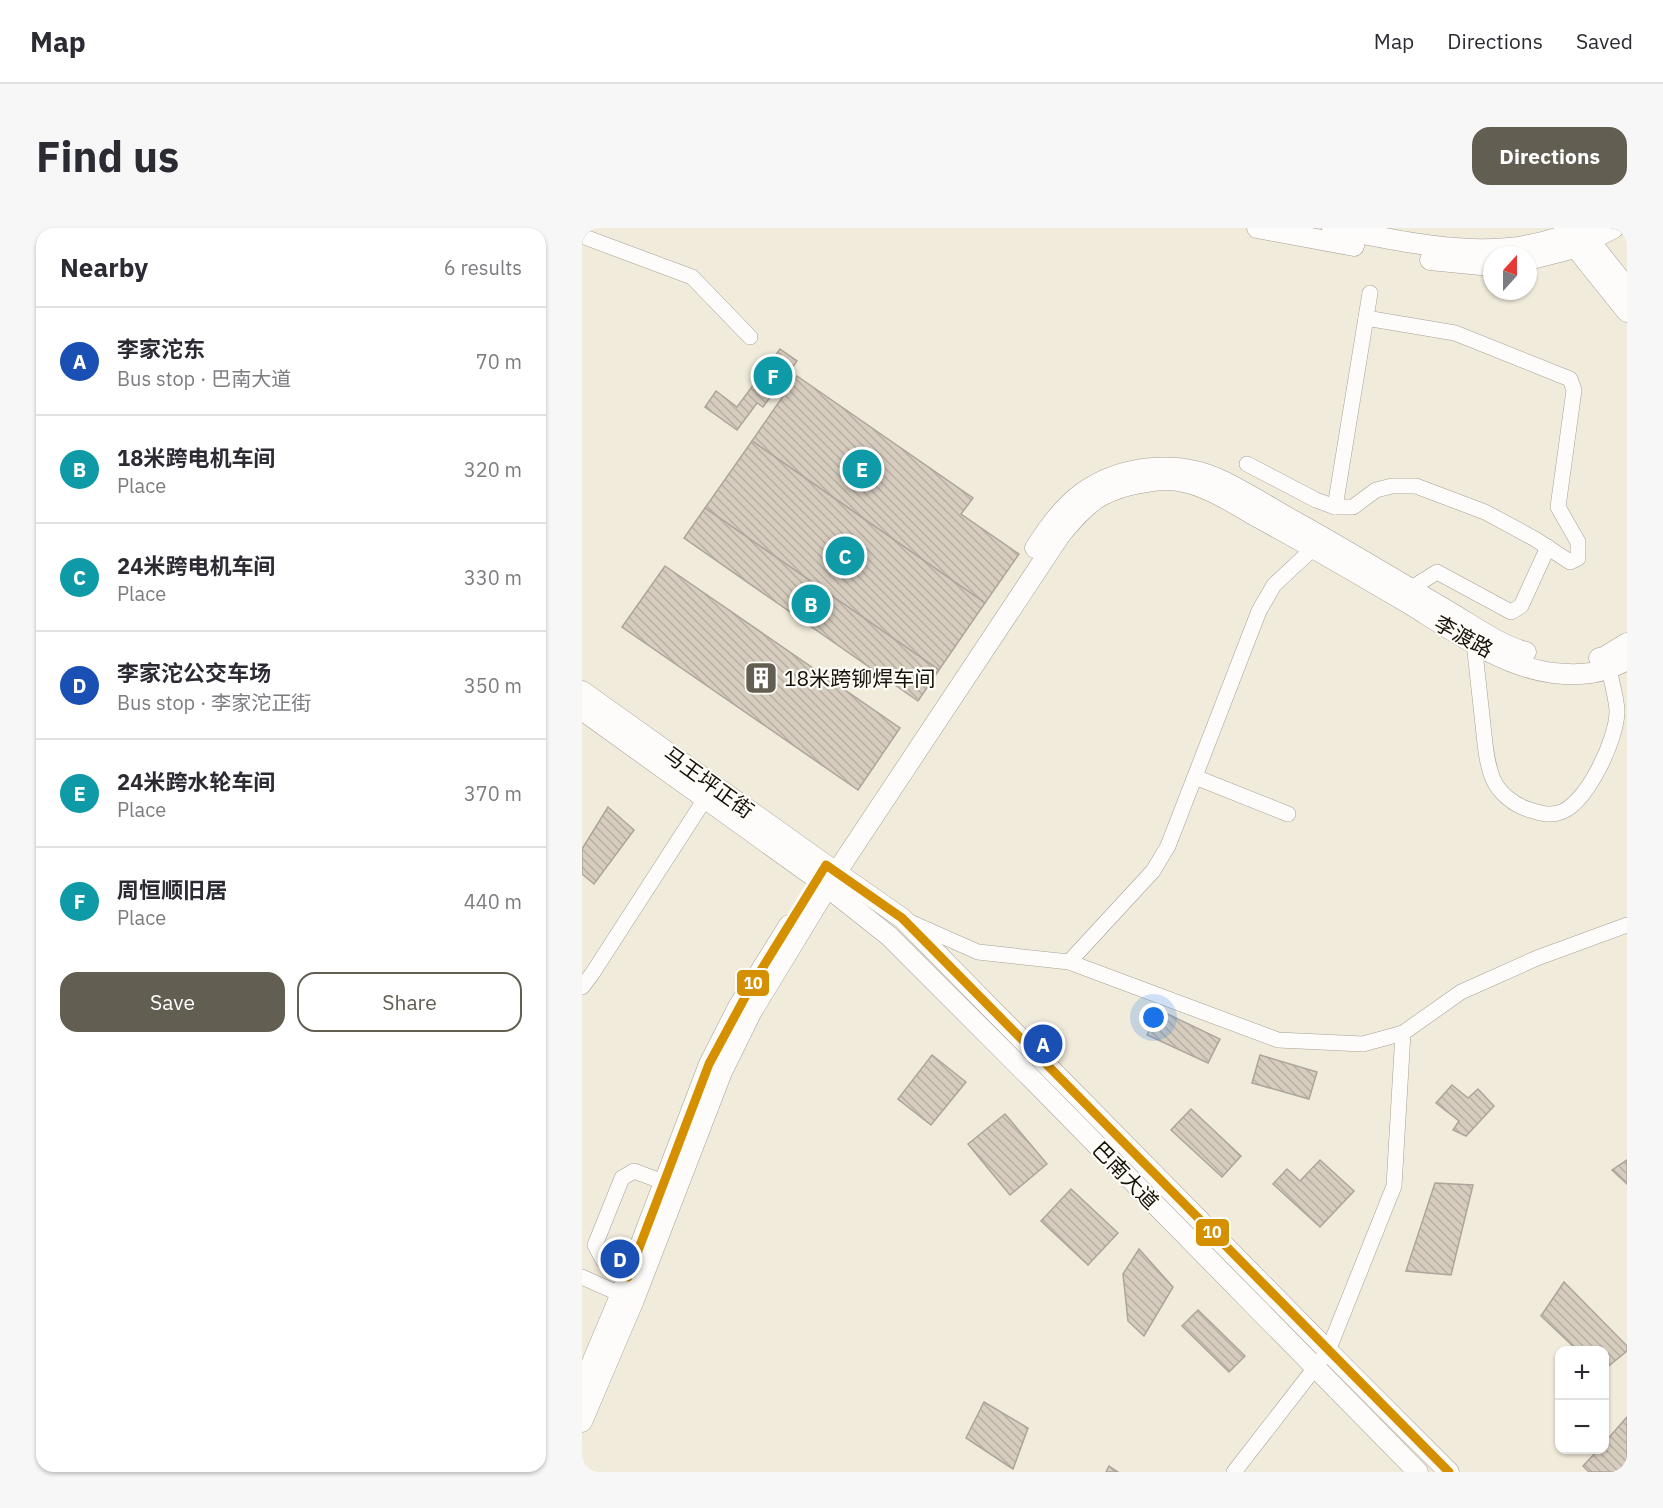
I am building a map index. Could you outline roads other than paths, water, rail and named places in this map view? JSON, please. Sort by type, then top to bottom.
[{"type":"main road","points":[[1257,228],[1432,260],[1483,265]]},
{"type":"main road","points":[[1332,228],[1435,247],[1480,250],[1522,246],[1614,228]]},
{"type":"main road","points":[[1537,256],[1578,236]]},
{"type":"main road","points":[[1578,236],[1627,288]]},
{"type":"main road","points":[[1578,236],[1627,312]]},
{"type":"main road","points":[[582,1422],[628,1291],[671,1185],[735,1042],[827,876],[1050,526],[1066,507],[1082,493],[1100,482],[1122,473],[1169,467],[1192,470],[1219,479],[1319,543]]},
{"type":"main road","name":"李渡路","points":[[1319,543],[1410,589],[1492,638],[1521,651],[1553,659],[1580,661],[1604,657],[1627,643]]},
{"type":"main road","name":"李渡路","points":[[1319,543],[1474,643],[1517,664],[1552,673],[1586,674],[1610,669],[1627,660]]},
{"type":"main road","name":"马王坪正街","points":[[582,691],[827,876]]},
{"type":"main road","name":"马王坪正街","points":[[582,710],[705,799],[827,876]]},
{"type":"main road","name":"巴南大道","points":[[827,876],[902,918],[1449,1472]]},
{"type":"main road","name":"巴南大道","points":[[827,876],[1031,1078],[1418,1472]]},
{"type":"main road","points":[[582,1386],[628,1291]]},
{"type":"street","points":[[582,236],[692,277],[750,336]]},
{"type":"street","points":[[1335,507],[1370,292]]},
{"type":"street","points":[[1247,464],[1316,500],[1335,507],[1353,507],[1376,490],[1392,486],[1416,486],[1485,512],[1570,562],[1578,558],[1578,542],[1558,507],[1574,390],[1570,379],[1455,333],[1366,318]]},
{"type":"street","points":[[1069,962],[1153,872],[1168,846],[1259,611],[1274,585],[1319,543]]},
{"type":"street","points":[[1410,589],[1437,572],[1511,612],[1521,606],[1548,547]]},
{"type":"street","points":[[1474,643],[1487,761],[1494,781],[1504,796],[1522,807],[1541,813],[1559,813],[1572,806],[1586,791],[1597,772],[1614,733],[1617,711],[1610,669]]},
{"type":"street","points":[[1195,777],[1288,814]]},
{"type":"street","points":[[582,987],[705,799]]},
{"type":"street","points":[[902,918],[978,952],[1069,962],[1278,1040],[1363,1044],[1403,1033],[1461,992],[1537,958],[1627,926]]},
{"type":"street","points":[[1234,1472],[1328,1352],[1394,1186],[1403,1033]]},
{"type":"street","points":[[628,1291],[603,1260],[595,1245],[622,1178],[634,1171],[671,1185]]},
{"type":"street","points":[[582,1277],[628,1291]]},
{"type":"place","name":"周恒顺旧居","points":[[773,376]]},
{"type":"place","name":"24米跨水轮车间","points":[[862,469]]},
{"type":"place","name":"24米跨电机车间","points":[[845,556]]},
{"type":"place","name":"18米跨电机车间","points":[[811,604]]},
{"type":"place","name":"18米跨铆焊车间","points":[[761,678]]},
{"type":"place","name":"李家沱东","points":[[1043,1044]]},
{"type":"place","name":"李家沱公交车场","points":[[620,1259]]}]
